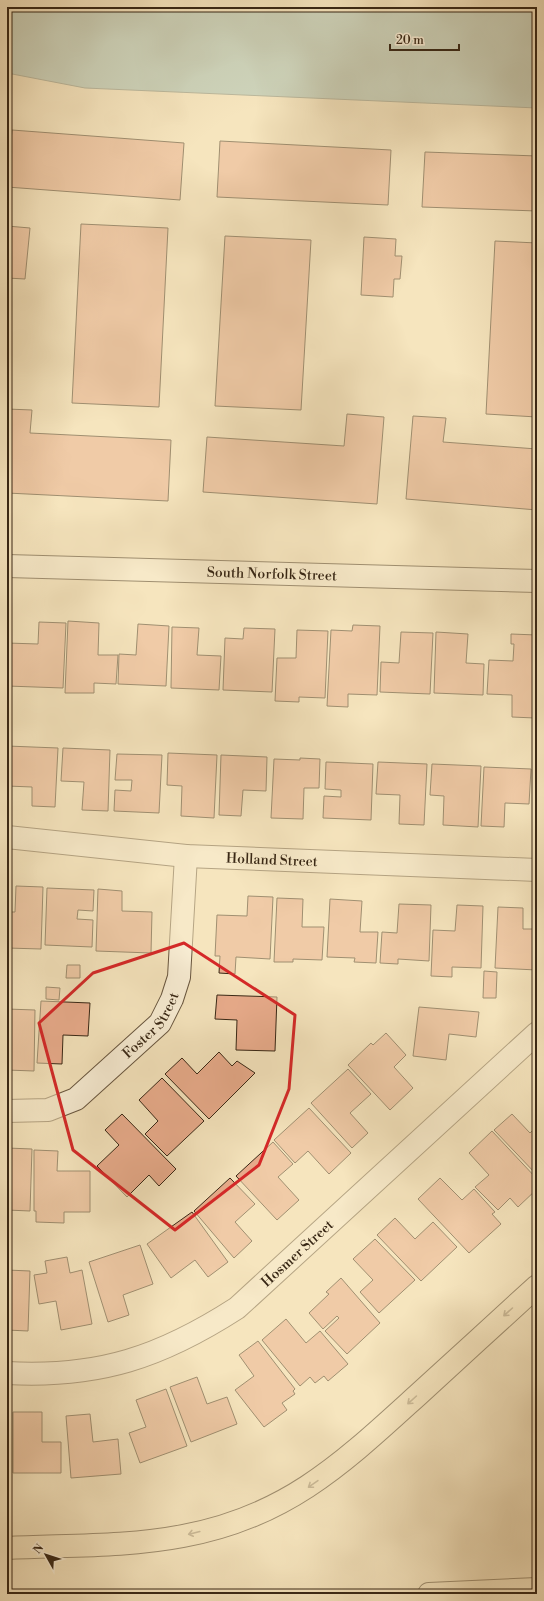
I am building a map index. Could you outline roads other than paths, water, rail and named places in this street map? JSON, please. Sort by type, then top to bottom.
[{"type":"highway","points":[[7,1548],[120,1543],[184,1536],[246,1518],[275,1506],[306,1489],[361,1447],[537,1286]]},
{"type":"highway","points":[[429,1594],[537,1589]]},
{"type":"street","name":"South Norfolk Street","points":[[7,566],[537,581]]},
{"type":"street","name":"Holland Street","points":[[7,837],[186,856],[537,870]]},
{"type":"street","name":"Foster Street","points":[[7,1111],[48,1110],[76,1099],[160,1022],[172,1000],[179,977],[186,856]]},
{"type":"street","name":"Hosmer Street","points":[[7,1373],[34,1375],[73,1372],[109,1366],[139,1358],[203,1330],[237,1308],[537,1033]]},
{"type":"water","points":[[7,7],[537,7],[537,108],[85,88],[7,73]]}]
